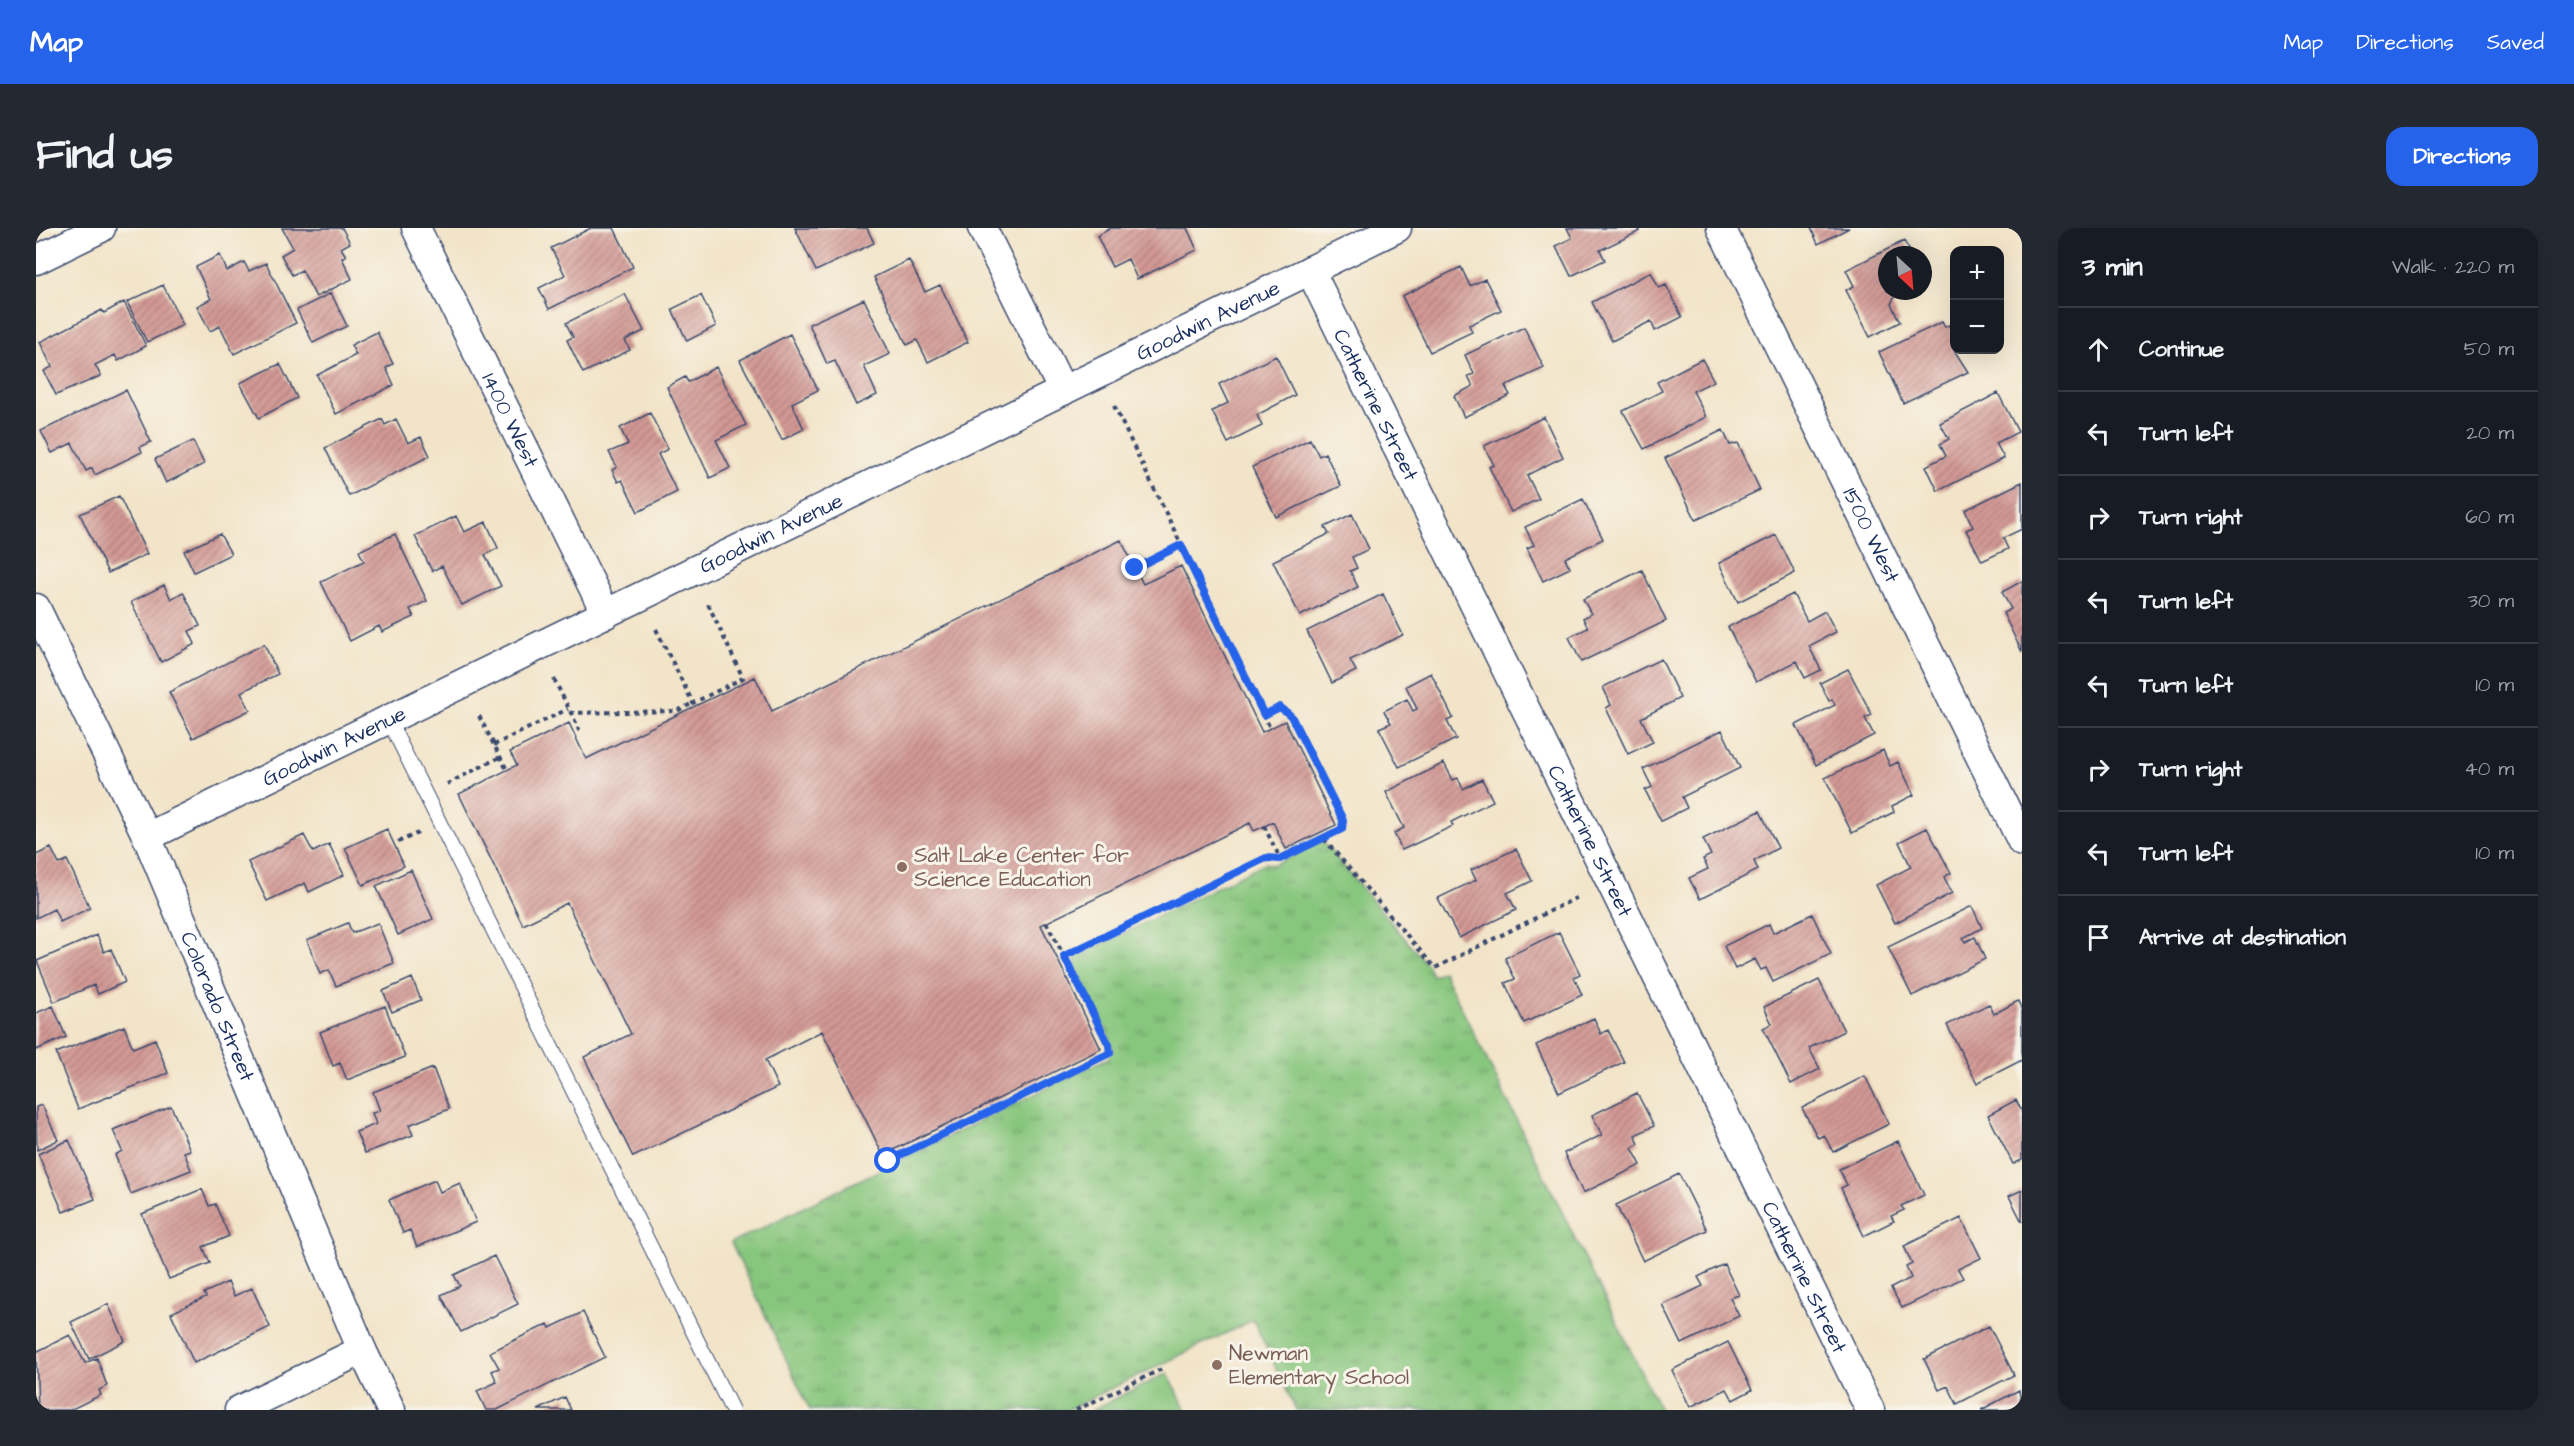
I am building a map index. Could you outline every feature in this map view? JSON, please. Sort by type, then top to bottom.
[{"type":"street","points":[[36,260],[101,228]]},
{"type":"street","name":"1400 West","points":[[416,228],[606,614]]},
{"type":"street","points":[[982,228],[1063,391]]},
{"type":"street","name":"Goodwin Avenue","points":[[147,837],[1397,228]]},
{"type":"street","name":"1500 West","points":[[1721,228],[2022,842]]},
{"type":"street","name":"Catherine Street","points":[[1310,270],[1870,1410]]},
{"type":"street","name":"Colorado Street","points":[[36,608],[147,837],[362,1350],[391,1410]]},
{"type":"street","points":[[239,1410],[362,1350]]},
{"type":"lane","points":[[388,720],[732,1410]]},
{"type":"path","points":[[1114,406],[1270,728]]},
{"type":"path","points":[[1135,568],[1181,545]]},
{"type":"path","points":[[494,745],[569,711],[676,711],[743,678],[708,604]]},
{"type":"path","points":[[656,629],[693,703]]},
{"type":"path","points":[[554,679],[579,729],[573,732]]},
{"type":"path","points":[[1064,956],[1266,858],[1280,859],[1342,829],[1343,820],[1291,716],[1280,707],[1264,715]]},
{"type":"path","points":[[478,716],[507,770]]},
{"type":"path","points":[[441,787],[500,757]]},
{"type":"path","points":[[1264,826],[1280,859]]},
{"type":"path","points":[[398,842],[424,830]]},
{"type":"path","points":[[1324,839],[1435,968],[1580,896]]},
{"type":"path","points":[[888,1161],[1110,1053],[1109,1045],[1046,922]]},
{"type":"path","points":[[1076,1410],[1164,1368]]},
{"type":"green space","points":[[1322,841],[1428,966],[1432,976],[1443,971],[1660,1410],[1296,1410],[1253,1320],[1067,1410],[810,1410],[731,1243],[1108,1058],[1113,1049],[1111,1040],[1075,965],[1076,957],[1265,863],[1274,865]]},
{"type":"green space","points":[[1168,1373],[1186,1410],[1092,1410]]},
{"type":"building","points":[[282,228],[342,228],[350,243],[341,248],[346,256],[342,258],[352,279],[316,297],[302,270],[292,275],[281,255],[293,248]]},
{"type":"building","points":[[591,228],[614,228],[633,267],[549,309],[539,288],[565,275],[551,248]]},
{"type":"building","points":[[795,228],[867,228],[874,243],[816,271]]},
{"type":"building","points":[[1111,228],[1187,228],[1197,250],[1137,279],[1128,259],[1112,267],[1097,236]]},
{"type":"building","points":[[1567,228],[1638,228],[1640,231],[1600,250],[1605,260],[1571,276],[1556,246],[1572,238]]},
{"type":"building","points":[[1811,228],[1849,228],[1818,244]]},
{"type":"building","points":[[1904,241],[1907,246],[1894,246]]},
{"type":"building","points":[[1878,254],[1878,300],[1893,300],[1891,304],[1900,322],[1870,337],[1846,290],[1854,286],[1846,270]]},
{"type":"building","points":[[220,255],[227,271],[244,262],[249,271],[266,263],[296,323],[234,354],[220,326],[210,331],[197,306],[211,299],[196,267]]},
{"type":"building","points":[[909,260],[925,292],[940,285],[968,342],[928,362],[917,340],[907,345],[874,277]]},
{"type":"building","points":[[1461,267],[1470,286],[1485,279],[1501,310],[1469,325],[1472,332],[1430,352],[1402,296]]},
{"type":"building","points":[[1651,272],[1659,288],[1666,285],[1682,317],[1655,331],[1651,321],[1612,341],[1592,302]]},
{"type":"building","points":[[163,285],[183,325],[147,342],[127,302]]},
{"type":"building","points":[[331,293],[347,326],[313,343],[297,310]]},
{"type":"building","points":[[625,294],[644,331],[625,340],[630,350],[583,373],[567,340],[573,337],[566,323]]},
{"type":"building","points":[[701,295],[716,326],[687,341],[672,309]]},
{"type":"building","points":[[864,299],[890,354],[864,366],[877,395],[856,405],[835,361],[827,364],[809,324]]},
{"type":"building","points":[[124,302],[146,346],[118,361],[115,355],[95,365],[101,376],[56,395],[44,371],[52,367],[40,342],[102,310],[104,313]]},
{"type":"building","points":[[1942,322],[1945,327],[1950,325],[1950,354],[1957,354],[1968,372],[1903,403],[1879,352]]},
{"type":"building","points":[[1524,327],[1544,368],[1505,386],[1510,395],[1464,417],[1454,396],[1473,386],[1468,376],[1474,374],[1465,355]]},
{"type":"building","points":[[377,332],[393,364],[386,368],[394,385],[336,414],[317,375],[356,355],[351,345]]},
{"type":"building","points":[[790,334],[818,390],[792,403],[804,429],[782,440],[740,360]]},
{"type":"building","points":[[1276,356],[1295,395],[1257,415],[1262,426],[1228,443],[1212,411],[1228,403],[1219,384]]},
{"type":"building","points":[[1702,359],[1714,381],[1693,391],[1706,417],[1644,449],[1623,411],[1662,391],[1657,382]]},
{"type":"building","points":[[280,364],[297,398],[259,418],[240,383]]},
{"type":"building","points":[[716,367],[746,425],[716,440],[730,468],[710,478],[667,387],[685,377],[688,382]]},
{"type":"building","points":[[126,390],[151,442],[140,447],[142,452],[95,475],[92,468],[86,471],[72,443],[52,453],[41,431]]},
{"type":"building","points":[[1998,393],[2018,432],[1996,443],[2004,458],[1938,491],[1926,466],[1946,456],[1940,444],[1949,439],[1940,423]]},
{"type":"building","points":[[650,413],[668,449],[658,454],[677,492],[638,512],[622,480],[618,482],[612,470],[617,467],[609,452],[628,444],[620,428]]},
{"type":"building","points":[[1544,417],[1563,457],[1527,475],[1539,499],[1511,512],[1489,467],[1494,465],[1484,446]]},
{"type":"building","points":[[382,419],[385,425],[396,419],[408,443],[421,437],[430,456],[349,496],[325,448]]},
{"type":"building","points":[[1723,430],[1730,445],[1738,443],[1760,490],[1696,520],[1665,458]]},
{"type":"building","points":[[1310,439],[1319,456],[1325,453],[1341,486],[1276,517],[1252,467]]},
{"type":"building","points":[[193,441],[204,464],[166,483],[155,459]]},
{"type":"building","points":[[2022,482],[2022,529],[2003,538],[2008,549],[1982,561],[1966,530],[1973,527],[1965,510]]},
{"type":"building","points":[[119,496],[147,554],[108,573],[80,514]]},
{"type":"building","points":[[1583,499],[1603,539],[1565,558],[1570,568],[1543,581],[1527,548],[1534,545],[1525,527]]},
{"type":"building","points":[[1352,514],[1369,549],[1352,557],[1357,568],[1350,571],[1358,587],[1300,616],[1273,561],[1329,534],[1325,527]]},
{"type":"building","points":[[456,516],[464,532],[486,522],[498,548],[485,555],[501,586],[462,605],[442,566],[432,571],[415,536]]},
{"type":"building","points":[[220,534],[231,554],[194,572],[184,551]]},
{"type":"building","points":[[395,534],[427,601],[410,609],[414,617],[382,632],[379,626],[350,641],[321,582],[364,561],[359,551]]},
{"type":"building","points":[[1776,535],[1795,573],[1738,602],[1719,563]]},
{"type":"building","name":"Salt Lake Center for Science Education","points":[[1121,540],[1143,584],[1181,566],[1262,732],[1285,721],[1336,825],[1286,849],[1273,822],[1254,831],[1250,823],[1041,925],[1101,1049],[883,1155],[822,1031],[765,1060],[778,1087],[633,1157],[584,1057],[631,1034],[567,903],[523,925],[459,794],[517,765],[510,752],[569,723],[586,759],[755,677],[772,711]]},
{"type":"building","points":[[1642,570],[1666,621],[1581,662],[1569,637],[1588,628],[1583,618],[1591,614],[1583,599]]},
{"type":"building","points":[[2022,581],[2022,652],[2003,613],[2011,609],[2002,592]]},
{"type":"building","points":[[164,585],[171,599],[183,592],[200,626],[189,631],[195,644],[161,662],[131,602]]},
{"type":"building","points":[[1383,594],[1403,635],[1350,660],[1356,671],[1332,683],[1307,631]]},
{"type":"building","points":[[1793,594],[1807,621],[1825,611],[1836,632],[1809,646],[1821,670],[1805,678],[1797,661],[1756,682],[1728,627]]},
{"type":"building","points":[[264,644],[278,674],[241,692],[250,710],[193,738],[169,692]]},
{"type":"building","points":[[1661,659],[1680,698],[1641,718],[1653,742],[1628,754],[1606,708],[1611,705],[1603,687]]},
{"type":"building","points":[[1848,669],[1872,715],[1865,718],[1874,735],[1816,765],[1796,725],[1835,705],[1832,699],[1829,701],[1820,683]]},
{"type":"building","points":[[1431,673],[1453,718],[1447,721],[1456,739],[1399,767],[1379,728],[1391,723],[1384,711],[1407,699],[1413,711],[1417,709],[1406,686]]},
{"type":"building","points":[[1722,730],[1740,768],[1682,797],[1687,808],[1661,821],[1645,790],[1652,787],[1643,769]]},
{"type":"building","points":[[1883,750],[1890,766],[1898,762],[1914,795],[1892,806],[1894,812],[1852,833],[1825,778]]},
{"type":"building","points":[[1444,763],[1453,780],[1458,778],[1463,789],[1482,779],[1493,801],[1451,822],[1453,826],[1402,850],[1394,833],[1404,828],[1386,792]]},
{"type":"building","points":[[1760,811],[1778,848],[1754,861],[1758,870],[1700,899],[1689,878],[1708,869],[1703,859],[1711,855],[1703,839]]},
{"type":"building","points":[[1927,828],[1951,873],[1944,877],[1952,893],[1895,923],[1876,885],[1911,867],[1899,842]]},
{"type":"building","points":[[387,829],[404,866],[363,885],[345,848]]},
{"type":"building","points":[[304,835],[313,852],[329,844],[344,875],[309,892],[305,883],[267,901],[248,862]]},
{"type":"building","points":[[51,848],[59,864],[67,860],[90,908],[60,922],[54,909],[36,918],[36,855]]},
{"type":"building","points":[[1516,849],[1532,881],[1507,893],[1516,910],[1459,938],[1438,898],[1476,880],[1471,870]]},
{"type":"building","points":[[411,870],[433,919],[398,935],[376,886]]},
{"type":"building","points":[[1972,906],[1982,928],[1963,938],[1965,942],[1975,937],[1985,959],[1912,996],[1888,947]]},
{"type":"building","points":[[1812,914],[1831,954],[1773,982],[1766,968],[1761,970],[1755,959],[1735,969],[1724,946],[1769,924],[1773,933]]},
{"type":"building","points":[[348,923],[352,933],[378,923],[394,963],[336,986],[329,970],[320,974],[307,940]]},
{"type":"building","points":[[1559,932],[1580,974],[1574,977],[1582,995],[1524,1023],[1505,983],[1515,979],[1505,958]]},
{"type":"building","points":[[97,935],[104,952],[111,949],[125,982],[98,994],[94,985],[54,1002],[37,961]]},
{"type":"building","points":[[412,978],[421,1000],[392,1012],[383,991]]},
{"type":"building","points":[[1819,980],[1844,1031],[1809,1048],[1820,1069],[1791,1084],[1763,1028],[1772,1024],[1764,1007]]},
{"type":"building","points":[[2018,1001],[2022,1010],[2022,1060],[1977,1083],[1947,1025],[1989,1004],[1994,1014]]},
{"type":"building","points":[[53,1006],[66,1037],[36,1050],[36,1013]]},
{"type":"building","points":[[385,1006],[405,1057],[347,1080],[340,1063],[333,1066],[320,1032]]},
{"type":"building","points":[[1594,1018],[1601,1034],[1608,1030],[1624,1062],[1559,1093],[1536,1045]]},
{"type":"building","points":[[124,1026],[133,1048],[155,1039],[168,1073],[78,1109],[56,1053]]},
{"type":"building","points":[[433,1068],[449,1109],[409,1125],[413,1135],[365,1153],[356,1132],[376,1124],[372,1113],[380,1111],[373,1092]]},
{"type":"building","points":[[1865,1076],[1889,1124],[1833,1152],[1824,1135],[1818,1138],[1802,1108]]},
{"type":"building","points":[[1637,1093],[1654,1126],[1635,1135],[1639,1144],[1632,1148],[1641,1165],[1583,1193],[1564,1153],[1602,1135],[1592,1115]]},
{"type":"building","points":[[2016,1100],[2022,1112],[2022,1160],[2013,1164],[1988,1115]]},
{"type":"building","points":[[42,1105],[58,1140],[37,1150],[36,1107]]},
{"type":"building","points":[[171,1106],[190,1150],[184,1152],[191,1170],[131,1194],[115,1155],[122,1151],[113,1130]]},
{"type":"building","points":[[69,1140],[95,1199],[63,1212],[38,1154]]},
{"type":"building","points":[[1898,1141],[1924,1195],[1901,1206],[1904,1210],[1891,1216],[1894,1221],[1864,1236],[1841,1188],[1847,1185],[1839,1169]]},
{"type":"building","points":[[1679,1174],[1707,1230],[1643,1261],[1616,1205]]},
{"type":"building","points":[[435,1180],[440,1192],[460,1183],[476,1222],[417,1247],[410,1230],[403,1233],[389,1200]]},
{"type":"building","points":[[202,1189],[209,1206],[215,1204],[229,1236],[203,1247],[210,1263],[169,1279],[142,1214]]},
{"type":"building","points":[[2022,1190],[2022,1222],[2009,1196]]},
{"type":"building","points":[[1961,1218],[1981,1258],[1958,1269],[1963,1278],[1902,1308],[1891,1288],[1911,1278],[1906,1267],[1912,1264],[1904,1246]]},
{"type":"building","points":[[494,1256],[518,1304],[461,1332],[441,1295],[460,1286],[454,1275]]},
{"type":"building","points":[[1724,1264],[1739,1295],[1730,1298],[1739,1316],[1682,1344],[1663,1305],[1703,1286],[1698,1277]]},
{"type":"building","points":[[228,1282],[234,1296],[252,1288],[270,1327],[194,1363],[171,1313],[206,1297],[204,1293]]},
{"type":"building","points":[[108,1304],[125,1341],[89,1359],[71,1322]]},
{"type":"building","points":[[583,1312],[605,1357],[497,1410],[486,1410],[477,1391],[497,1382],[492,1371],[499,1368],[490,1352],[548,1324],[550,1328]]},
{"type":"building","points":[[1989,1326],[2014,1375],[1957,1404],[1948,1386],[1939,1390],[1924,1359]]},
{"type":"building","points":[[70,1335],[85,1363],[97,1358],[107,1386],[99,1390],[101,1395],[70,1410],[38,1410],[36,1352]]},
{"type":"building","points":[[1728,1342],[1752,1390],[1733,1400],[1727,1389],[1690,1407],[1672,1370]]},
{"type":"building","points":[[2019,1390],[2022,1410],[1981,1410]]},
{"type":"building","points":[[565,1397],[571,1410],[538,1410]]},
{"type":"place","name":"Salt Lake Center for Science Education","points":[[902,867]]},
{"type":"place","name":"Newman Elementary School","points":[[1217,1365]]},
{"type":"route","points":[[888,1161],[1110,1053],[1109,1045],[1064,956],[1266,858],[1280,859],[1342,829],[1343,820],[1291,716],[1280,707],[1264,715],[1181,545],[1135,568]]}]
